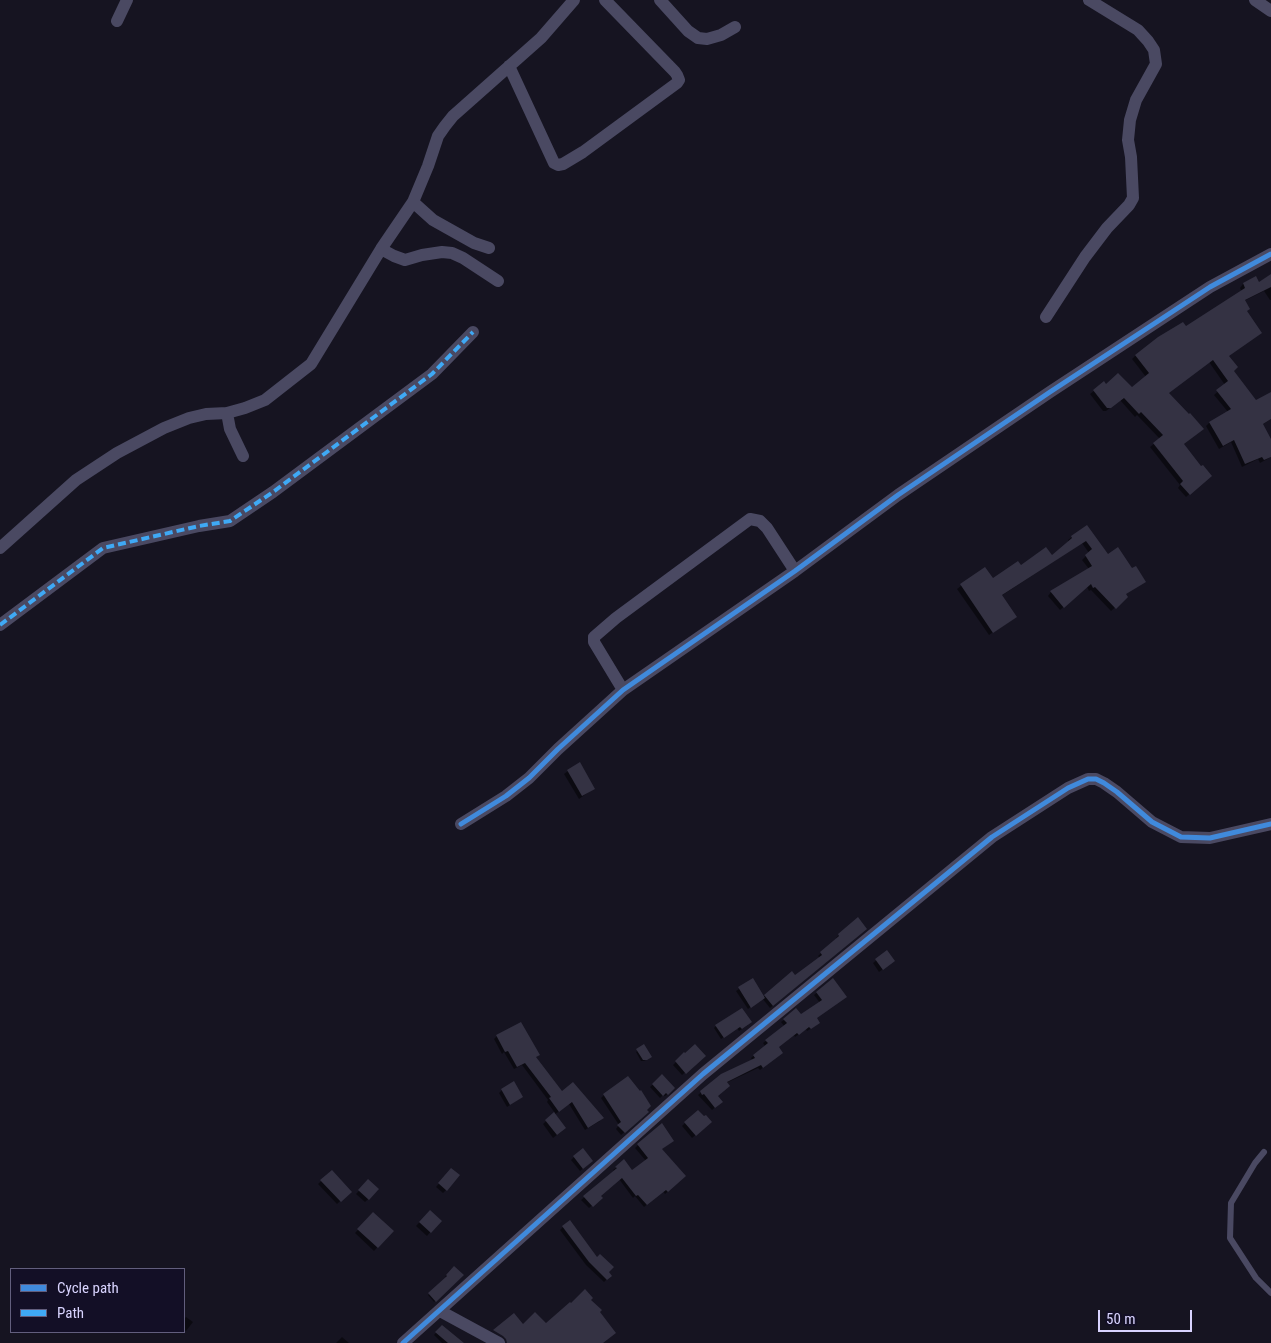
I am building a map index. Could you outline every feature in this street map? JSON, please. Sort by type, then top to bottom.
[{"type":"street","points":[[117,21],[127,0]]},
{"type":"street","points":[[0,548],[76,480],[118,453],[164,428],[189,418],[206,414],[227,413],[265,400],[312,364],[381,249],[413,202],[438,136],[445,126],[453,116],[541,38],[574,0]]},
{"type":"street","points":[[509,66],[554,163],[558,165],[563,164],[583,152],[679,80],[675,72],[604,0]]},
{"type":"street","points":[[660,0],[688,31],[698,38],[707,39],[721,35],[734,27]]},
{"type":"street","points":[[1046,317],[1085,257],[1133,198],[1131,157],[1128,140],[1130,120],[1136,100],[1156,64],[1154,50],[1138,30],[1089,0]]},
{"type":"street","points":[[1255,0],[1271,11]]},
{"type":"street","points":[[413,202],[434,220],[474,243],[489,248]]},
{"type":"street","points":[[381,249],[405,260],[442,252],[452,253],[498,281]]},
{"type":"street","points":[[461,824],[506,796],[529,778],[558,749],[624,690],[795,571],[898,495],[1210,287],[1271,254]]},
{"type":"street","points":[[0,625],[103,548],[199,526],[230,521],[273,492],[432,374],[473,332]]},
{"type":"street","points":[[227,413],[230,429],[243,456]]},
{"type":"street","points":[[624,690],[594,642],[594,637],[616,618],[750,518],[760,521],[767,528],[795,571]]},
{"type":"street","points":[[403,1343],[704,1074],[992,837],[1068,788],[1088,779],[1104,782],[1152,822],[1181,837],[1210,838],[1271,824]]},
{"type":"street","points":[[440,1310],[499,1343]]},
{"type":"lane","points":[[1264,1152],[1255,1163],[1231,1203],[1230,1238],[1256,1278],[1271,1293]]},
{"type":"building","points":[[1271,274],[1271,287],[1245,300],[1250,309],[1247,311],[1262,333],[1229,356],[1238,367],[1234,371],[1256,400],[1271,392],[1271,419],[1263,424],[1271,439],[1271,457],[1264,460],[1262,457],[1245,464],[1234,440],[1223,446],[1209,422],[1231,409],[1216,390],[1228,381],[1213,360],[1169,393],[1204,429],[1184,444],[1201,466],[1203,465],[1212,476],[1190,495],[1180,484],[1183,481],[1153,443],[1163,435],[1141,412],[1139,414],[1124,398],[1111,408],[1107,408],[1093,390],[1104,381],[1106,384],[1118,373],[1132,387],[1149,373],[1135,355],[1158,337],[1183,322],[1186,326],[1245,288],[1243,283],[1256,276],[1259,282]]},
{"type":"building","points":[[1087,525],[1108,554],[1118,547],[1132,568],[1136,566],[1146,582],[1126,594],[1128,597],[1116,609],[1091,584],[1064,608],[1050,591],[1092,566],[1085,555],[1092,549],[1086,541],[1002,595],[1017,617],[993,633],[960,584],[985,567],[993,578],[1018,561],[1021,565],[1046,547],[1052,555],[1072,538],[1071,536]]},
{"type":"building","points":[[580,762],[595,789],[582,796],[567,770]]},
{"type":"building","points":[[858,917],[867,929],[773,1006],[764,995],[792,971],[795,975],[822,955],[820,952]]},
{"type":"building","points":[[887,950],[895,961],[883,970],[875,959]]},
{"type":"building","points":[[753,978],[765,998],[751,1008],[738,987]]},
{"type":"building","points":[[833,978],[847,997],[817,1018],[820,1023],[811,1029],[809,1027],[799,1035],[797,1033],[779,1047],[783,1053],[763,1068],[761,1065],[727,1082],[730,1086],[718,1096],[723,1102],[715,1108],[704,1094],[702,1095],[700,1091],[721,1074],[755,1058],[753,1055],[768,1043],[765,1040],[787,1023],[783,1019],[796,1008],[801,1014],[822,1000],[816,992]]},
{"type":"building","points":[[742,1008],[752,1022],[742,1029],[740,1027],[724,1038],[715,1025]]},
{"type":"building","points":[[521,1022],[540,1055],[536,1057],[562,1091],[573,1082],[604,1118],[588,1128],[572,1102],[559,1112],[549,1098],[551,1097],[525,1063],[517,1067],[508,1051],[505,1052],[496,1035]]},
{"type":"building","points":[[644,1044],[652,1057],[647,1060],[643,1060],[636,1049]]},
{"type":"building","points":[[695,1044],[706,1056],[686,1074],[675,1061]]},
{"type":"building","points":[[662,1074],[675,1088],[668,1095],[666,1093],[663,1096],[652,1084]]},
{"type":"building","points":[[628,1076],[641,1090],[651,1106],[647,1110],[649,1112],[625,1133],[617,1125],[621,1122],[603,1094]]},
{"type":"building","points":[[514,1081],[523,1097],[510,1105],[501,1089]]},
{"type":"building","points":[[698,1110],[712,1122],[696,1136],[684,1122]]},
{"type":"building","points":[[554,1112],[566,1128],[557,1135],[545,1120]]},
{"type":"building","points":[[662,1123],[674,1141],[662,1149],[686,1176],[668,1192],[666,1190],[647,1205],[638,1195],[636,1196],[622,1178],[601,1196],[603,1198],[593,1207],[583,1196],[617,1168],[615,1167],[624,1159],[632,1170],[648,1158],[637,1144]]},
{"type":"building","points":[[583,1148],[593,1161],[583,1169],[573,1156]]},
{"type":"building","points":[[451,1168],[460,1175],[447,1191],[438,1183]]},
{"type":"building","points":[[332,1170],[352,1192],[341,1202],[320,1180]]},
{"type":"building","points":[[368,1179],[379,1189],[369,1200],[358,1190]]},
{"type":"building","points":[[430,1210],[442,1221],[431,1233],[419,1222]]},
{"type":"building","points":[[373,1212],[394,1231],[378,1248],[357,1229]]},
{"type":"building","points":[[570,1220],[597,1257],[600,1254],[614,1267],[609,1272],[612,1276],[607,1280],[589,1262],[562,1226]]},
{"type":"building","points":[[454,1266],[464,1275],[436,1302],[428,1293],[447,1276]]},
{"type":"building","points":[[585,1289],[593,1298],[591,1300],[602,1310],[600,1312],[616,1333],[603,1343],[507,1343],[503,1336],[493,1330],[514,1313],[523,1324],[535,1312],[546,1323]]},
{"type":"building","points":[[442,1325],[464,1343],[448,1343],[435,1332]]},
{"type":"marked path","points":[[0,625],[103,548],[199,526],[230,521],[273,492],[432,374],[473,332]]},
{"type":"cycle path","points":[[461,824],[506,796],[529,778],[623,690],[795,571],[898,495],[1210,287],[1271,254]]},
{"type":"cycle path","points":[[403,1343],[703,1074],[992,837],[1068,788],[1088,779],[1096,779],[1117,792],[1152,822],[1181,837],[1210,838],[1271,824]]}]
